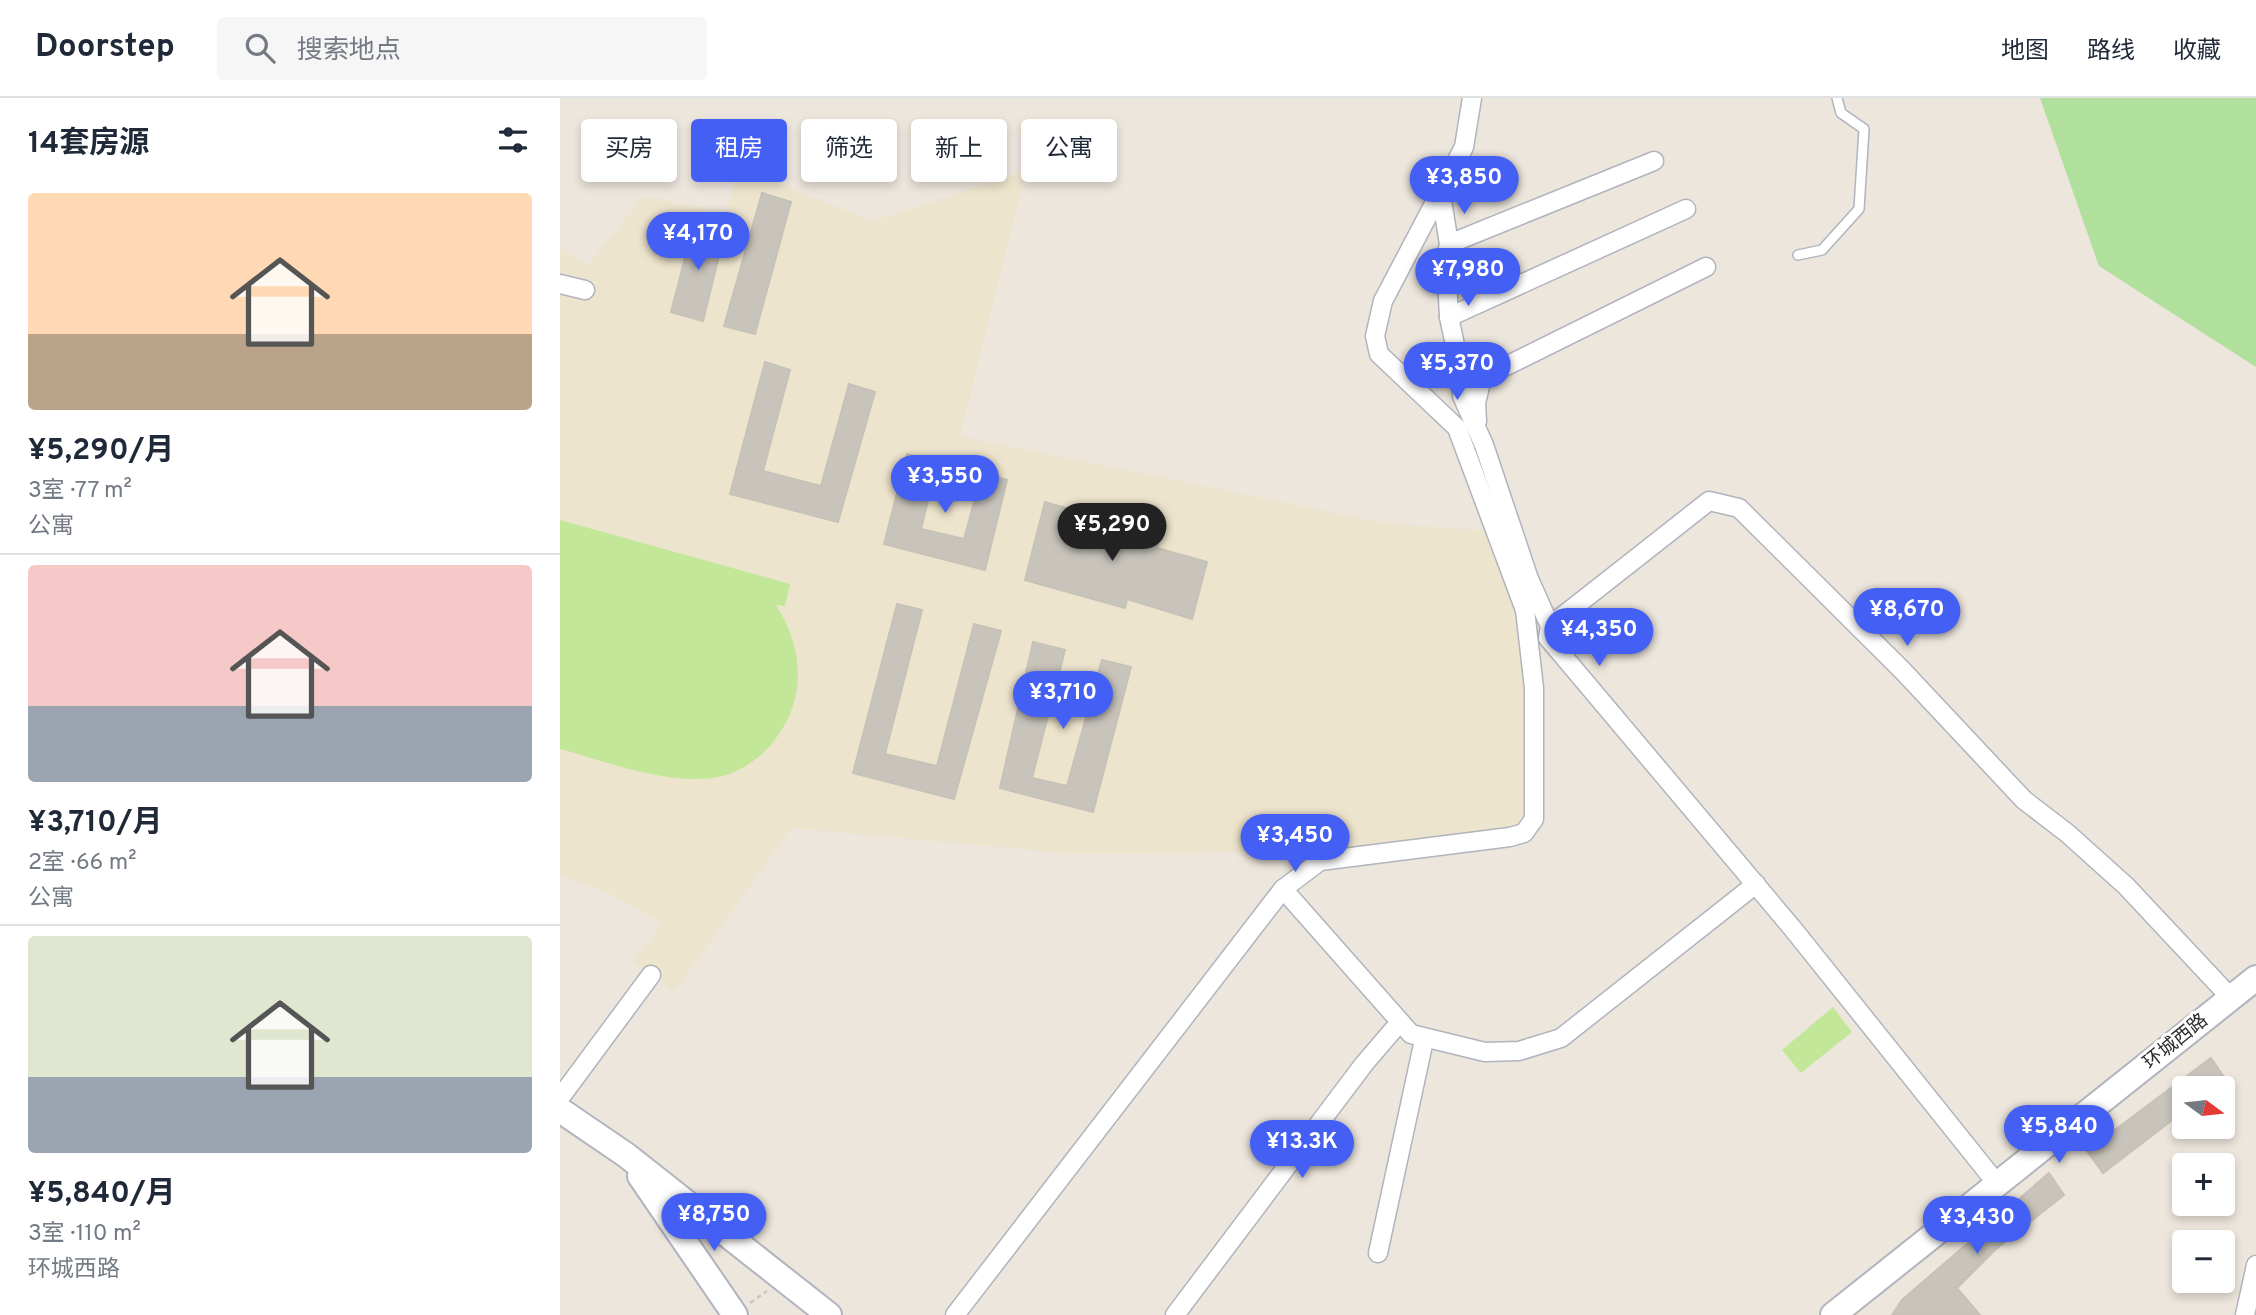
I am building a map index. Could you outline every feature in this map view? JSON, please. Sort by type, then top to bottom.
[{"type":"main road","name":"环城西路","points":[[1833,1315],[2256,978]]},
{"type":"main road","points":[[560,1110],[626,1155],[830,1315]]},
{"type":"main road","points":[[626,1155],[734,1315]]},
{"type":"street","points":[[955,1315],[1283,888],[1320,861],[1510,837],[1524,833],[1534,819],[1534,688],[1525,610],[1457,428],[1379,354],[1375,336],[1383,301],[1464,147],[1472,98]]},
{"type":"street","points":[[1449,244],[1654,161]]},
{"type":"street","points":[[1441,194],[1449,244],[1446,258],[1449,317],[1461,373],[1462,396],[1478,432],[1529,579],[1550,626],[1548,638],[1756,884],[1998,1185]]},
{"type":"street","points":[[1449,317],[1686,209]]},
{"type":"street","points":[[1478,432],[1476,403],[1482,378],[1706,267]]},
{"type":"street","points":[[560,284],[585,290]]},
{"type":"street","points":[[1550,626],[1709,501],[1739,508],[1902,670],[2024,800],[2067,833],[2126,886],[2231,998]]},
{"type":"street","points":[[1283,888],[1411,1034],[1424,1040],[1485,1052],[1519,1051],[1561,1038],[1756,884]]},
{"type":"street","points":[[560,1098],[650,975]]},
{"type":"street","points":[[1175,1315],[1364,1063],[1401,1022]]},
{"type":"street","points":[[1378,1253],[1424,1040]]},
{"type":"street","points":[[2245,1315],[2256,1265]]},
{"type":"lane","points":[[1798,255],[1822,250],[1859,209],[1864,129],[1840,113],[1838,98]]},
{"type":"shaded area","points":[[1021,173],[1021,182],[1023,182],[960,436],[1389,524],[1492,531],[1521,605],[1529,675],[1528,819],[1513,832],[1338,851],[1291,852],[1074,854],[791,828],[674,992],[633,962],[663,924],[611,894],[560,875],[560,247],[588,265],[644,196],[727,213],[734,182],[774,182],[873,221],[992,182],[1007,182],[1007,177]]},
{"type":"green space","points":[[2040,98],[2256,98],[2256,367],[2099,266]]},
{"type":"green space","points":[[560,520],[790,584],[785,606],[776,605],[793,641],[798,678],[796,696],[781,731],[756,759],[728,774],[694,779],[636,771],[560,749]]},
{"type":"green space","points":[[1833,1007],[1852,1032],[1801,1073],[1782,1050]]},
{"type":"building","points":[[762,193],[791,202],[755,334],[724,326]]},
{"type":"building","points":[[694,223],[725,231],[703,321],[671,312]]},
{"type":"building","points":[[765,362],[790,370],[763,471],[821,486],[849,384],[875,392],[838,522],[730,494]]},
{"type":"building","points":[[907,454],[944,464],[939,486],[932,484],[921,529],[964,539],[976,495],[963,491],[969,468],[1007,480],[985,570],[884,544]]},
{"type":"building","points":[[1045,502],[1160,535],[1157,548],[1207,562],[1192,619],[1127,599],[1125,608],[1025,580]]},
{"type":"building","points":[[897,604],[922,610],[885,754],[937,766],[974,624],[1001,631],[954,799],[853,773]]},
{"type":"building","points":[[1033,642],[1065,650],[1032,778],[1067,786],[1102,660],[1131,667],[1093,812],[1000,788]]},
{"type":"building","points":[[2211,1058],[2223,1076],[2187,1076]]},
{"type":"building","points":[[2172,1087],[2172,1120],[2103,1173],[2087,1151]]},
{"type":"building","points":[[2049,1173],[2064,1195],[1997,1248],[1957,1288],[1980,1315],[1892,1315],[1902,1300]]}]
